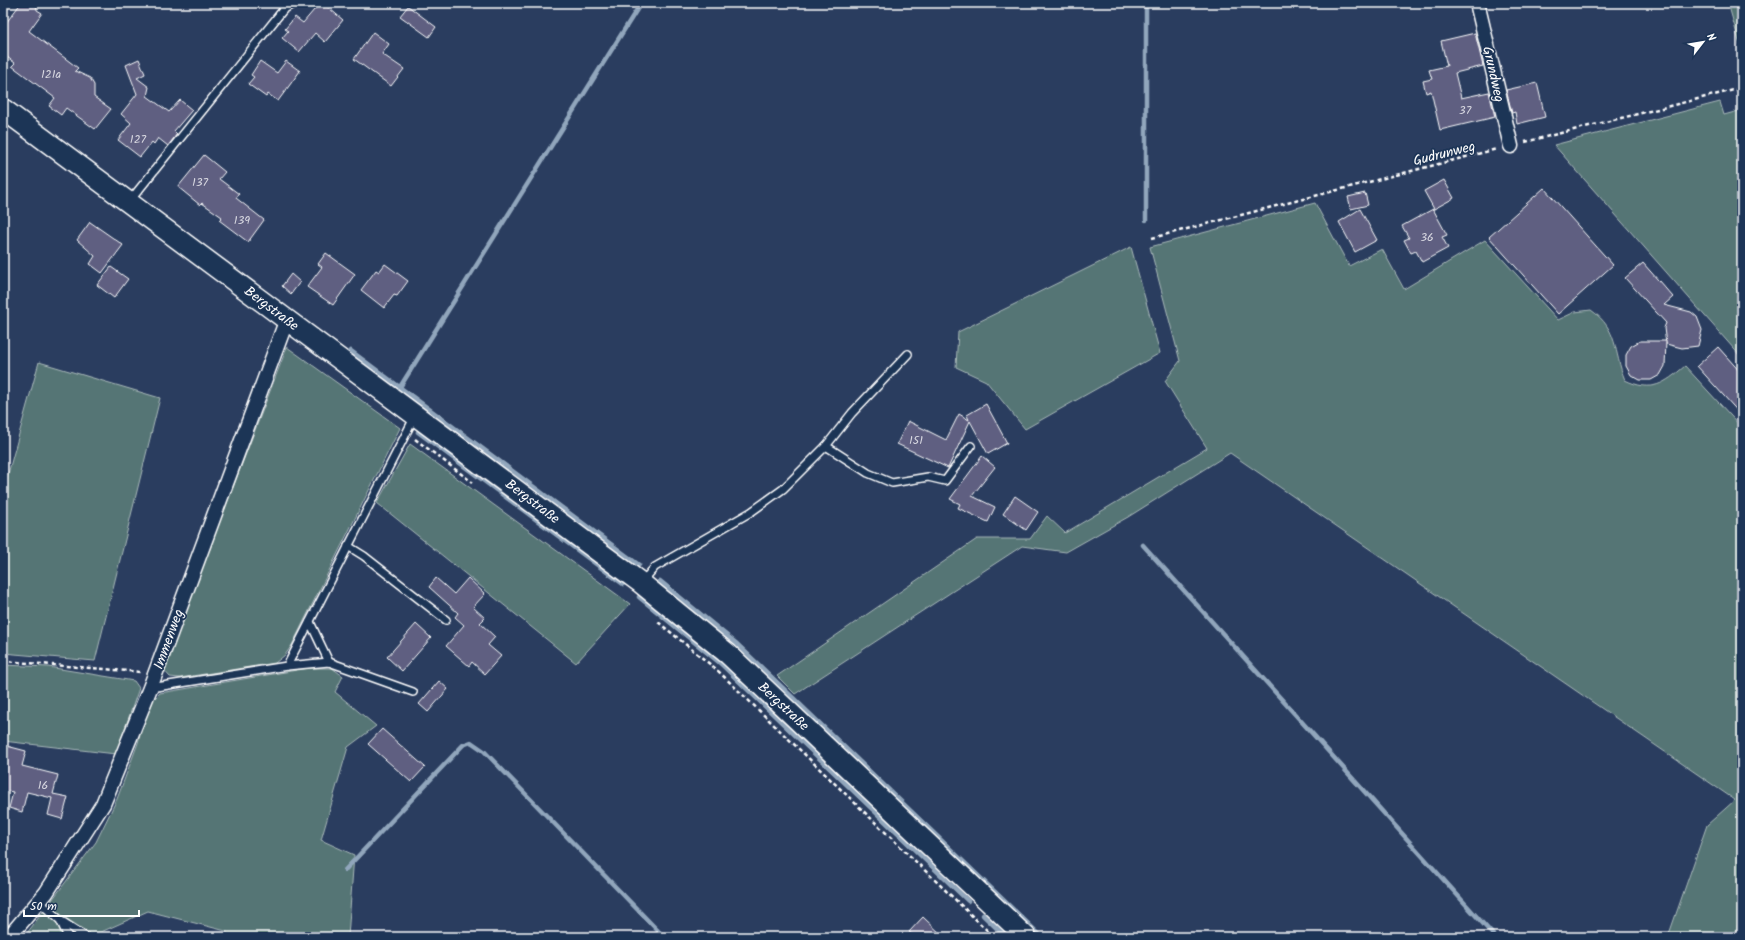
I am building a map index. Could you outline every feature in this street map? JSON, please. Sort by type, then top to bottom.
[{"type":"street","name":"Grundweg","points":[[1477,3],[1511,146]]},
{"type":"street","name":"Bergstraße","points":[[3,109],[416,414],[641,583],[728,654],[1026,937]]},
{"type":"street","name":"Immenweg","points":[[9,937],[39,902],[103,804],[152,683],[287,319]]},
{"type":"lane","points":[[129,202],[283,10],[294,3]]},
{"type":"lane","points":[[641,583],[655,567],[751,512],[783,489],[826,446],[852,413],[908,354]]},
{"type":"lane","points":[[287,666],[416,414]]},
{"type":"lane","points":[[826,446],[868,474],[892,483],[928,477],[946,481],[971,446]]},
{"type":"lane","points":[[348,546],[364,556],[446,620]]},
{"type":"lane","points":[[310,622],[329,662]]},
{"type":"lane","points":[[152,683],[329,662],[413,692]]},
{"type":"lane","points":[[39,902],[60,920],[86,937]]},
{"type":"lane","points":[[60,920],[68,937]]},
{"type":"path","name":"Gudrunweg","points":[[1152,238],[1742,88]]},
{"type":"path","points":[[654,618],[716,669],[994,937]]},
{"type":"path","points":[[3,661],[141,672],[152,683]]},
{"type":"green space","points":[[1728,3],[1742,3],[1742,52]]},
{"type":"green space","points":[[1720,102],[1724,115],[1742,110],[1742,358],[1554,145]]},
{"type":"green space","points":[[1315,203],[1349,266],[1382,249],[1404,289],[1485,240],[1558,320],[1575,312],[1591,310],[1600,318],[1611,333],[1625,380],[1643,386],[1657,385],[1671,378],[1685,366],[1742,428],[1742,914],[1734,937],[1668,937],[1707,825],[1735,800],[1230,453],[1128,517],[1066,552],[1022,546],[795,694],[777,676],[977,539],[1030,539],[1047,516],[1065,533],[1207,448],[1165,381],[1180,361],[1150,247]]},
{"type":"green space","points":[[1131,247],[1160,353],[1025,429],[986,381],[956,367],[958,332]]},
{"type":"green space","points":[[287,347],[400,428],[292,645],[285,655],[275,663],[179,678],[170,677],[163,669]]},
{"type":"green space","points":[[39,362],[160,398],[95,661],[3,653],[3,492]]},
{"type":"green space","points":[[410,444],[630,604],[576,663],[377,503]]},
{"type":"green space","points":[[3,665],[48,667],[134,681],[139,688],[116,754],[3,741]]},
{"type":"green space","points":[[309,668],[332,668],[343,676],[335,692],[376,726],[348,747],[321,840],[354,855],[348,937],[229,937],[226,931],[148,911],[90,937],[24,937],[96,842],[117,799],[138,743],[148,705],[160,693]]},
{"type":"building","points":[[21,3],[36,3],[37,10],[42,13],[29,31],[78,68],[75,71],[90,78],[94,85],[94,97],[111,109],[95,129],[66,108],[61,115],[49,106],[55,98],[12,66],[15,63],[3,54],[3,27]]},
{"type":"building","points":[[320,3],[323,3],[343,20],[325,42],[315,33],[299,52],[282,38],[288,31],[285,29],[295,17],[303,23]]},
{"type":"building","points":[[408,6],[436,27],[429,37],[400,16]]},
{"type":"building","points":[[373,32],[389,44],[382,54],[404,69],[391,86],[354,59]]},
{"type":"building","points":[[1475,33],[1483,66],[1455,73],[1461,98],[1489,92],[1495,117],[1440,130],[1431,91],[1426,93],[1423,81],[1432,79],[1429,70],[1447,66],[1441,41]]},
{"type":"building","points":[[139,59],[145,74],[137,78],[149,87],[147,96],[169,112],[180,100],[192,110],[174,131],[177,134],[168,146],[158,138],[154,144],[152,142],[140,157],[118,140],[131,123],[121,114],[137,94],[126,65]]},
{"type":"building","points":[[260,61],[277,73],[286,61],[300,71],[278,101],[268,94],[266,97],[248,84],[254,77],[251,75]]},
{"type":"building","points":[[1537,83],[1545,117],[1517,124],[1515,112],[1512,113],[1506,90]]},
{"type":"building","points":[[204,155],[225,172],[219,179],[239,194],[236,198],[264,220],[248,242],[219,220],[222,217],[202,203],[200,205],[178,187]]},
{"type":"building","points":[[1444,180],[1454,198],[1434,209],[1424,191]]},
{"type":"building","points":[[1544,188],[1613,265],[1558,314],[1489,237]]},
{"type":"building","points":[[1365,193],[1368,205],[1351,209],[1348,197]]},
{"type":"building","points":[[1360,209],[1377,240],[1355,252],[1339,222]]},
{"type":"building","points":[[1433,209],[1447,235],[1442,237],[1448,248],[1422,262],[1416,251],[1411,253],[1404,240],[1409,238],[1402,226]]},
{"type":"building","points":[[90,222],[123,245],[102,273],[90,264],[95,256],[77,240]]},
{"type":"building","points":[[326,253],[355,274],[333,305],[307,287],[322,267],[318,264]]},
{"type":"building","points":[[1643,263],[1673,297],[1664,305],[1691,312],[1697,317],[1702,330],[1698,346],[1682,348],[1666,344],[1664,328],[1666,323],[1625,278]]},
{"type":"building","points":[[385,264],[408,281],[397,296],[394,295],[384,308],[361,290],[376,270],[379,272]]},
{"type":"building","points":[[111,267],[128,279],[114,298],[97,285]]},
{"type":"building","points":[[291,274],[300,282],[291,294],[282,286]]},
{"type":"building","points":[[1640,341],[1666,341],[1665,366],[1660,375],[1651,380],[1640,380],[1631,375],[1626,366],[1626,355],[1631,346]]},
{"type":"building","points":[[1718,347],[1742,374],[1742,416],[1697,366]]},
{"type":"building","points":[[986,404],[1007,443],[988,454],[970,421],[948,468],[897,444],[908,421],[946,440],[959,414],[969,420],[967,415]]},
{"type":"building","points":[[982,456],[995,467],[972,496],[995,507],[988,522],[958,508],[960,504],[950,499]]},
{"type":"building","points":[[1015,496],[1038,512],[1026,530],[1003,514]]},
{"type":"building","points":[[436,578],[454,594],[468,578],[485,594],[473,607],[485,618],[480,623],[495,637],[488,645],[501,656],[485,674],[472,662],[469,666],[446,646],[464,625],[455,617],[458,613],[429,587]]},
{"type":"building","points":[[416,624],[431,638],[402,671],[387,657]]},
{"type":"building","points":[[439,681],[448,689],[428,712],[419,704]]},
{"type":"building","points":[[382,729],[425,767],[411,782],[368,744]]},
{"type":"building","points":[[3,745],[26,751],[22,766],[58,775],[53,794],[68,797],[62,819],[48,815],[52,798],[27,792],[22,812],[9,808],[13,792],[3,790]]},
{"type":"building","points":[[923,917],[944,937],[917,937],[909,932]]},
{"type":"waterway","points":[[400,387],[641,3]]},
{"type":"waterway","points":[[1146,3],[1146,220]]},
{"type":"waterway","points":[[351,351],[639,565]]},
{"type":"waterway","points":[[418,432],[623,584]]},
{"type":"waterway","points":[[1143,545],[1495,937]]},
{"type":"waterway","points":[[660,581],[737,644],[1042,937]]},
{"type":"waterway","points":[[639,597],[720,663],[968,901]]},
{"type":"waterway","points":[[345,870],[463,745],[471,742],[484,751],[664,937]]},
{"type":"waterway","points":[[983,915],[1006,937]]}]
